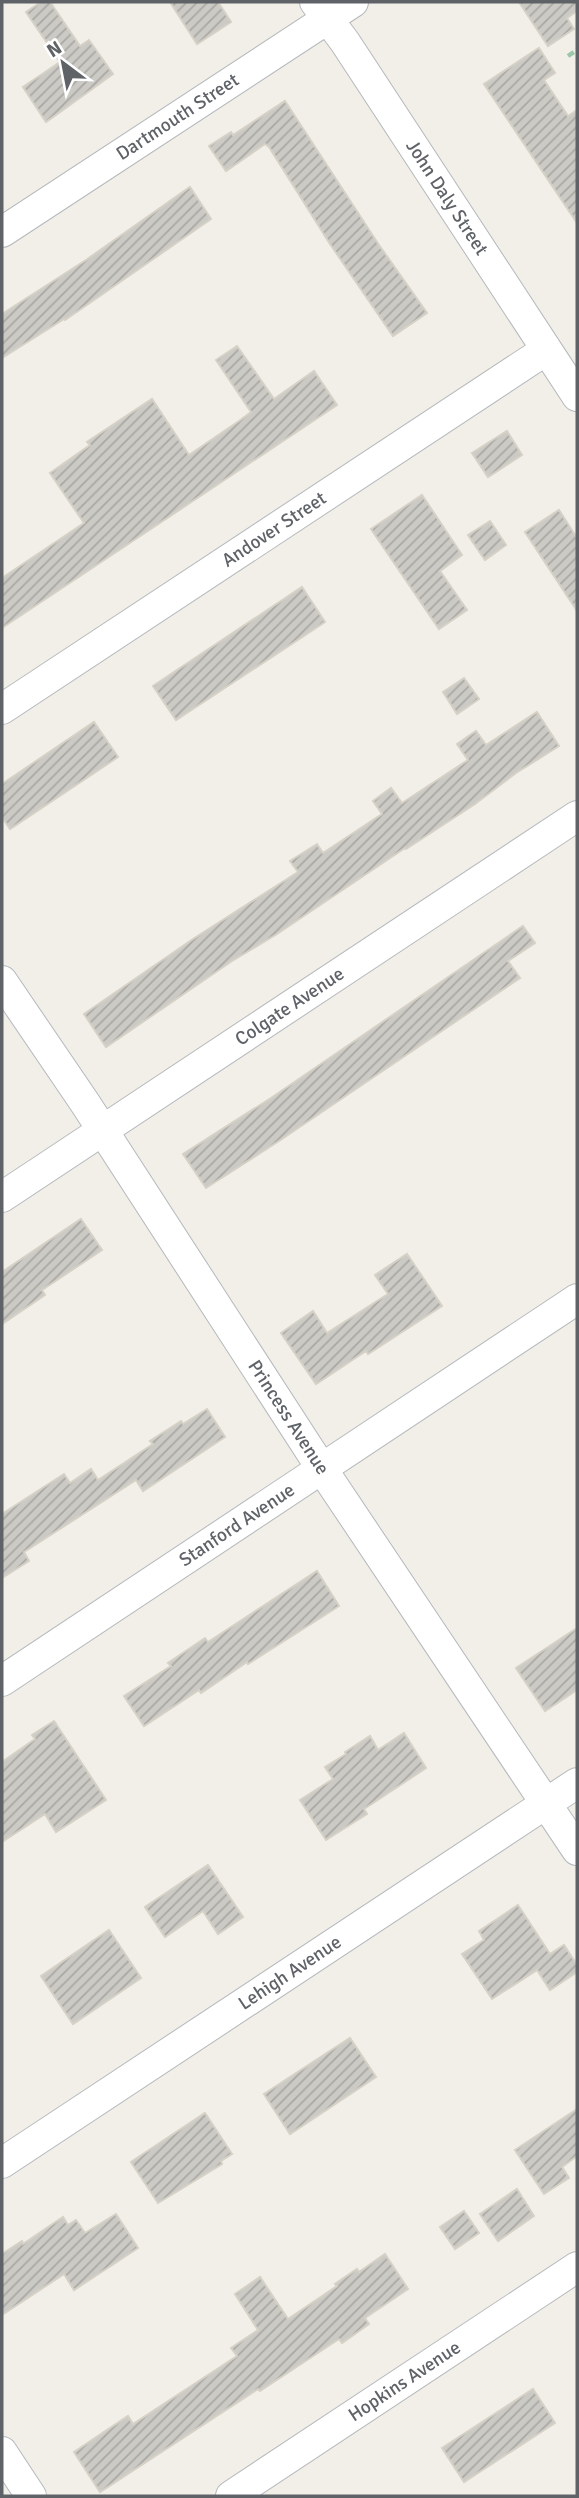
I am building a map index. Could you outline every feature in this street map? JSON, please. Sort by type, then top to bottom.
[{"type":"street","name":"Dartmouth Street","points":[[2,232],[321,10],[353,2]]},
{"type":"street","name":"John Daly Street","points":[[321,10],[345,42],[577,396]]},
{"type":"street","name":"Andover Street","points":[[2,709],[546,350]]},
{"type":"street","name":"Colgate Avenue","points":[[2,1198],[577,816]]},
{"type":"street","name":"Princess Avenue","points":[[2,981],[322,1469],[577,1850]]},
{"type":"street","name":"Stanford Avenue","points":[[2,1681],[577,1299]]},
{"type":"street","name":"Lehigh Avenue","points":[[2,2163],[577,1783]]},
{"type":"street","name":"Hopkins Avenue","points":[[232,2496],[577,2267]]},
{"type":"street","points":[[2,2452],[31,2496]]},
{"type":"path","points":[[568,56],[577,50]]},
{"type":"building","points":[[41,2],[50,2],[80,46],[89,40],[113,74],[46,122],[23,87],[60,62],[26,12]]},
{"type":"building","points":[[170,2],[218,2],[231,22],[197,44]]},
{"type":"building","points":[[519,2],[577,2],[577,11],[567,18],[574,29],[548,46]]},
{"type":"building","points":[[539,48],[555,73],[544,80],[568,116],[577,110],[577,223],[484,84]]},
{"type":"building","points":[[285,101],[427,313],[393,336],[330,244],[269,147],[265,144],[226,171],[209,146],[231,132],[233,135]]},
{"type":"building","points":[[190,187],[211,219],[65,320],[2,358],[2,314],[86,260]]},
{"type":"building","points":[[237,346],[274,399],[314,371],[337,405],[2,628],[2,578],[84,523],[50,473],[90,445],[87,442],[152,399],[189,455],[251,412],[216,360]]},
{"type":"building","points":[[507,431],[522,455],[488,477],[472,453]]},
{"type":"building","points":[[422,495],[462,555],[440,571],[467,610],[439,629],[371,529]]},
{"type":"building","points":[[559,510],[577,538],[577,611],[525,532]]},
{"type":"building","points":[[490,521],[506,545],[485,560],[468,535]]},
{"type":"building","points":[[302,587],[325,622],[176,720],[153,686]]},
{"type":"building","points":[[464,678],[479,699],[457,714],[443,692]]},
{"type":"building","points":[[537,712],[559,746],[106,1047],[84,1014],[193,939],[298,872],[290,861],[317,844],[323,853],[382,814],[373,801],[391,788],[402,803],[468,760],[457,744],[476,731],[486,745]]},
{"type":"building","points":[[94,722],[118,757],[10,829],[2,817],[2,784]]},
{"type":"building","points":[[523,926],[535,943],[508,961],[520,978],[206,1188],[183,1154],[271,1098]]},
{"type":"building","points":[[81,1219],[102,1250],[42,1290],[45,1295],[2,1324],[2,1272]]},
{"type":"building","points":[[407,1254],[442,1306],[316,1384],[281,1333],[313,1311],[327,1333],[388,1294],[375,1275]]},
{"type":"building","points":[[207,1409],[225,1437],[143,1491],[136,1480],[24,1552],[29,1561],[2,1578],[2,1514],[64,1474],[70,1483],[91,1469],[98,1480],[153,1444],[150,1441],[181,1421],[183,1424]]},
{"type":"building","points":[[317,1571],[339,1606],[144,1726],[124,1696],[171,1666],[168,1663],[205,1638],[208,1642]]},
{"type":"building","points":[[577,1628],[577,1690],[545,1711],[516,1668]]},
{"type":"building","points":[[54,1721],[106,1800],[56,1832],[45,1814],[2,1842],[2,1762],[35,1739],[32,1735]]},
{"type":"building","points":[[404,1733],[426,1768],[364,1809],[367,1814],[326,1840],[300,1800],[333,1779],[325,1767],[346,1754],[345,1752],[370,1736],[378,1750]]},
{"type":"building","points":[[208,1865],[243,1917],[218,1934],[203,1911],[165,1937],[145,1907]]},
{"type":"building","points":[[518,1905],[550,1954],[564,1945],[577,1965],[577,1972],[550,1990],[537,1970],[492,1999],[462,1954],[484,1940],[479,1931]]},
{"type":"building","points":[[109,1930],[141,1978],[73,2024],[41,1976]]},
{"type":"building","points":[[350,2038],[376,2077],[290,2134],[264,2094]]},
{"type":"building","points":[[577,2109],[577,2156],[562,2167],[569,2178],[544,2194],[515,2150]]},
{"type":"building","points":[[205,2113],[232,2154],[221,2161],[222,2164],[158,2203],[131,2162]]},
{"type":"building","points":[[517,2189],[534,2216],[498,2241],[480,2214]]},
{"type":"building","points":[[464,2211],[479,2233],[455,2249],[440,2227]]},
{"type":"building","points":[[116,2214],[138,2248],[74,2290],[64,2274],[2,2315],[2,2254],[22,2241],[23,2244],[63,2217],[68,2225],[76,2220],[85,2233]]},
{"type":"building","points":[[385,2254],[408,2289],[365,2318],[369,2324],[342,2343],[339,2339],[260,2391],[258,2389],[100,2492],[74,2452],[128,2416],[133,2424],[237,2356],[231,2348],[258,2330],[235,2294],[260,2277],[288,2319],[357,2269],[359,2272]]},
{"type":"building","points":[[533,2389],[555,2423],[464,2482],[442,2448]]}]
